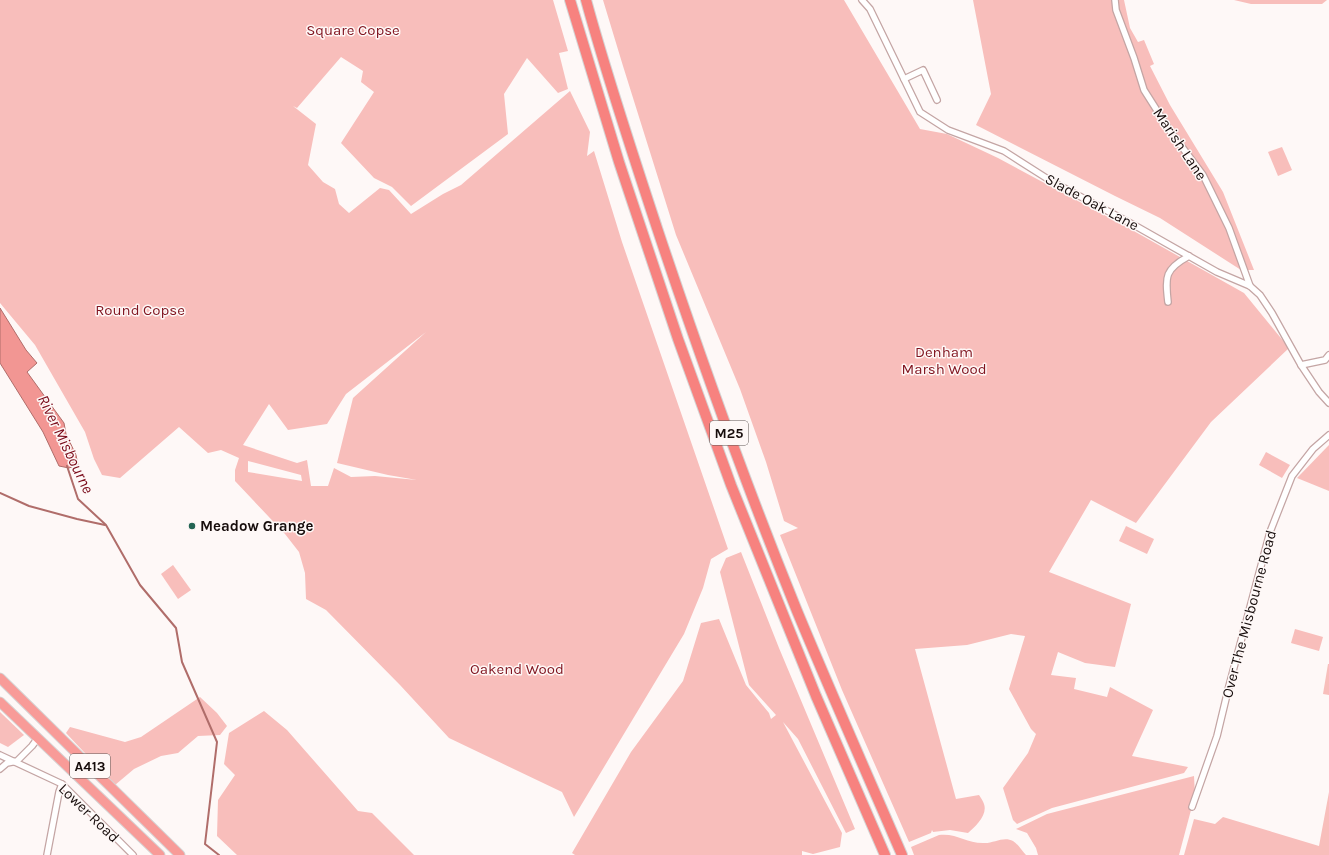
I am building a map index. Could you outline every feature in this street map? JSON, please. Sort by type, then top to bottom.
[{"type":"highway","name":"M25","points":[[570,0],[618,162],[678,339],[731,485],[816,696],[885,855]]},
{"type":"highway","name":"M25","points":[[586,0],[631,150],[692,331],[724,420],[798,611],[852,742],[902,855]]},
{"type":"highway","name":"A413","points":[[0,678],[180,855]]},
{"type":"highway","name":"A413","points":[[0,702],[160,855]]},
{"type":"street","name":"Slade Oak Lane","points":[[862,0],[870,9],[920,112],[948,130],[1004,151],[1051,181],[1134,225],[1217,272],[1250,286],[1260,295],[1272,312],[1301,365],[1329,403]]},
{"type":"street","name":"Marish Lane","points":[[1115,0],[1116,10],[1144,90],[1170,131],[1203,175],[1229,228],[1250,286]]},
{"type":"street","points":[[904,79],[923,70],[937,100]]},
{"type":"street","points":[[1168,302],[1166,284],[1169,272],[1180,261],[1189,256]]},
{"type":"street","points":[[1301,365],[1325,360],[1329,355]]},
{"type":"street","name":"Over The Misbourne Road","points":[[1192,807],[1217,736],[1270,532],[1292,476],[1313,449],[1329,435]]},
{"type":"street","points":[[0,769],[7,763],[17,762],[38,738]]},
{"type":"street","name":"Lower Road","points":[[0,754],[62,784],[133,855]]},
{"type":"street","points":[[47,855],[59,792],[62,784]]},
{"type":"green space","points":[[0,0],[553,0],[568,51],[559,53],[568,89],[558,93],[527,58],[504,94],[508,134],[411,206],[392,187],[374,178],[341,143],[374,92],[361,82],[363,71],[341,57],[297,108],[293,106],[316,124],[308,165],[323,182],[335,189],[339,204],[349,213],[380,188],[389,190],[411,214],[443,194],[461,185],[570,91],[590,132],[587,156],[594,151],[622,242],[728,549],[711,559],[703,588],[684,634],[574,817],[562,792],[449,738],[400,685],[326,610],[306,599],[305,573],[299,552],[285,534],[235,481],[235,470],[239,458],[221,450],[208,453],[179,427],[120,478],[102,475],[94,459],[85,432],[35,345],[0,303]],"holes":[[[426,332],[353,398],[337,463],[417,480],[375,476],[351,477],[334,468],[328,486],[311,486],[307,460],[297,463],[243,445],[269,404],[288,430],[327,424],[346,394]],[[248,461],[301,475],[302,481],[248,472]]]},
{"type":"green space","name":"Denham Marsh Wood","points":[[603,0],[844,0],[920,129],[947,134],[998,158],[1132,230],[1244,293],[1289,348],[1211,422],[1136,523],[1091,500],[1049,572],[1131,604],[1115,667],[1085,663],[1058,652],[1051,675],[1076,678],[1074,689],[1107,697],[1110,687],[1153,710],[1132,756],[1188,767],[1184,773],[1052,808],[1017,824],[1013,820],[1003,788],[1028,753],[1036,734],[1031,729],[1009,689],[1025,636],[1011,634],[967,645],[915,649],[956,799],[979,795],[985,808],[983,816],[968,833],[950,830],[933,832],[932,830],[931,833],[909,842],[842,690],[780,535],[798,528],[784,521],[766,462],[740,389],[676,235]]},
{"type":"green space","points":[[973,0],[1124,0],[1130,28],[1138,42],[1144,40],[1154,64],[1150,66],[1170,105],[1223,192],[1254,270],[1241,270],[1160,218],[976,125],[991,94]]},
{"type":"green space","points":[[1234,0],[1327,0],[1322,4],[1251,4]]},
{"type":"green space","points":[[1282,147],[1292,170],[1278,176],[1268,152]]},
{"type":"green space","points":[[1329,445],[1329,491],[1297,478]]},
{"type":"green space","points":[[1266,452],[1290,465],[1282,478],[1259,465]]},
{"type":"green space","points":[[1126,526],[1154,539],[1147,554],[1119,541]]},
{"type":"green space","points":[[741,552],[779,648],[855,829],[846,833],[798,739],[783,722],[842,833],[840,847],[813,854],[802,851],[802,855],[575,855],[572,853],[631,752],[683,681],[701,623],[719,619],[746,685],[769,713],[771,719],[776,715],[749,685],[720,572],[726,558]]},
{"type":"green space","points":[[173,565],[191,590],[178,599],[161,574]]},
{"type":"green space","points":[[1295,629],[1323,637],[1319,651],[1291,643]]},
{"type":"green space","points":[[1329,664],[1329,695],[1323,694]]},
{"type":"green space","points":[[200,697],[217,713],[227,726],[220,735],[198,736],[178,753],[161,756],[134,769],[115,785],[66,733],[70,727],[125,742],[141,737]]},
{"type":"green space","points":[[264,711],[287,730],[358,811],[372,813],[414,855],[237,855],[217,836],[218,800],[235,775],[224,764],[229,733]]},
{"type":"green space","points":[[0,712],[24,735],[8,747],[0,743]]},
{"type":"green space","points":[[1194,776],[1195,795],[1179,855],[1038,855],[1036,848],[1027,833],[1016,829],[1047,814]]},
{"type":"green space","points":[[1329,792],[1329,855],[1184,855],[1194,819],[1215,824],[1223,817],[1319,846]]},
{"type":"green space","points":[[939,835],[952,836],[979,843],[988,843],[1006,839],[1017,844],[1026,855],[914,855],[911,847]]},
{"type":"water","points":[[0,308],[26,350],[37,363],[27,372],[64,423],[66,434],[76,455],[78,465],[69,468],[59,466],[43,432],[0,363]]},
{"type":"waterway","name":"River Misbourne","points":[[67,466],[78,499],[106,525],[140,585],[176,628],[182,662],[217,742],[205,844],[219,855]]},
{"type":"waterway","points":[[0,493],[29,506],[105,525]]},
{"type":"place","name":"Meadow Grange","points":[[192,526]]},
{"type":"park label","name":"Square Copse","points":[[353,30]]},
{"type":"park label","name":"Round Copse","points":[[140,310]]},
{"type":"park label","name":"Oakend Wood","points":[[517,669]]}]
